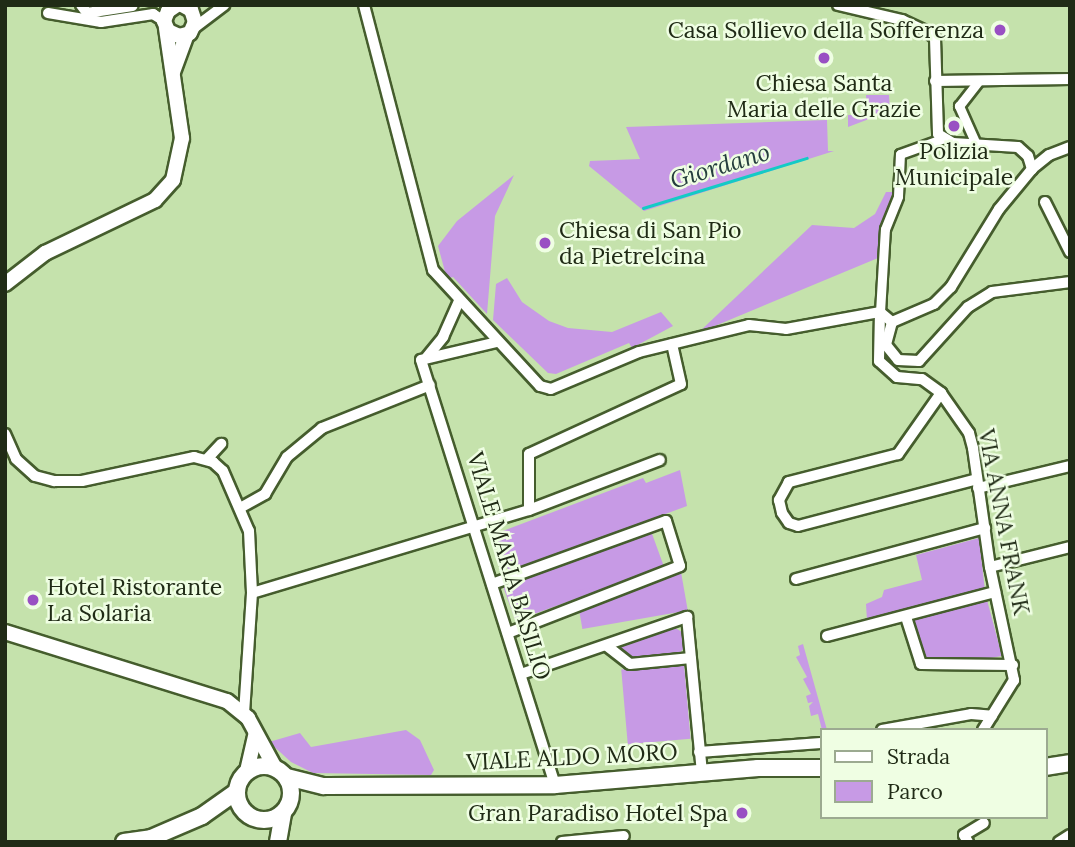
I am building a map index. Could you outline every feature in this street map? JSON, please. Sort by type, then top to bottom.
[{"type":"main road","points":[[1047,767],[1070,763]]},
{"type":"main road","name":"VIALE ALDO MORO","points":[[247,771],[281,773],[324,786],[555,785],[702,773],[820,768]]},
{"type":"main road","points":[[124,842],[151,838],[202,816],[236,792],[247,771]]},
{"type":"main road","points":[[278,842],[286,808],[281,773]]},
{"type":"main road","name":"VIALE ALDO MORO","points":[[202,816],[254,818],[286,808],[324,786]]},
{"type":"main road","points":[[236,792],[272,842]]},
{"type":"street","points":[[81,5],[87,13],[132,6]]},
{"type":"street","points":[[5,284],[45,253],[141,209],[165,190],[182,155],[165,25],[168,11],[183,5],[195,16],[173,73]]},
{"type":"street","points":[[48,13],[101,22],[153,14],[176,36],[190,31],[224,5]]},
{"type":"street","points":[[364,5],[433,270],[528,377],[551,389],[639,352],[749,325],[786,329],[880,312]]},
{"type":"street","points":[[838,5],[902,20],[935,38],[935,126],[942,139]]},
{"type":"street","points":[[935,81],[1070,79]]},
{"type":"street","points":[[976,144],[959,106],[979,80]]},
{"type":"street","points":[[880,312],[885,229],[897,202],[900,154],[942,139],[1018,147],[1028,156],[1032,169]]},
{"type":"street","points":[[1070,147],[1049,155],[1032,169],[999,209],[951,287],[933,304],[892,322],[885,335],[887,349],[898,360],[914,362],[968,307],[992,292],[1070,282]]},
{"type":"street","points":[[1045,202],[1070,252]]},
{"type":"street","points":[[424,358],[443,337],[459,301]]},
{"type":"street","points":[[880,312],[892,322]]},
{"type":"street","name":"VIA ANNA FRANK","points":[[880,312],[879,361],[897,376],[922,379],[941,393],[969,433],[990,567],[1013,665]]},
{"type":"street","points":[[424,358],[496,342]]},
{"type":"street","points":[[529,510],[529,454],[537,448],[681,384],[672,344]]},
{"type":"street","name":"VIALE MARIA BASILIO","points":[[424,358],[555,785]]},
{"type":"street","points":[[240,508],[265,494],[287,457],[322,428],[430,384]]},
{"type":"street","points":[[941,393],[898,454],[789,482],[779,500],[782,513],[789,523],[798,526],[977,483],[1070,466]]},
{"type":"street","points":[[5,434],[16,458],[35,476],[54,481],[82,481],[187,458],[207,459],[223,471],[249,531],[252,593],[244,713],[255,735],[281,773]]},
{"type":"street","points":[[207,459],[221,444]]},
{"type":"street","points":[[252,593],[529,510],[660,460]]},
{"type":"street","points":[[492,584],[666,521],[680,566],[508,633]]},
{"type":"street","points":[[796,579],[985,528]]},
{"type":"street","points":[[990,567],[1070,547]]},
{"type":"street","points":[[827,636],[995,592]]},
{"type":"street","points":[[521,674],[687,617],[702,773]]},
{"type":"street","points":[[905,617],[921,664],[1013,665],[1014,680],[984,728]]},
{"type":"street","points":[[5,632],[220,699],[244,713]]},
{"type":"street","points":[[607,646],[630,664],[691,658]]},
{"type":"street","points":[[898,728],[971,714],[992,716]]},
{"type":"street","points":[[247,771],[255,735]]},
{"type":"street","points":[[699,752],[820,743]]},
{"type":"street","points":[[968,842],[964,835],[984,822]]},
{"type":"street","points":[[1059,842],[1070,835]]},
{"type":"street","points":[[562,842],[624,836]]},
{"type":"green space","points":[[866,95],[889,95],[890,111],[848,127],[848,115],[867,115]]},
{"type":"green space","points":[[827,120],[828,151],[834,151],[644,211],[589,166],[590,161],[640,159],[626,127]]},
{"type":"green space","points":[[514,175],[495,216],[487,314],[453,277],[447,279],[438,246],[457,221]]},
{"type":"green space","points":[[886,192],[893,192],[880,229],[878,258],[698,333],[812,225],[854,228],[875,214]]},
{"type":"green space","points":[[507,278],[522,302],[549,321],[568,328],[612,332],[661,312],[673,326],[632,348],[629,343],[556,374],[548,373],[493,320],[496,284]]},
{"type":"green space","points":[[680,470],[687,506],[509,572],[495,534],[643,478],[646,483]]},
{"type":"green space","points":[[651,531],[664,567],[516,621],[503,585]]},
{"type":"green space","points":[[979,538],[985,591],[867,621],[866,604],[882,597],[884,590],[922,580],[916,555]]},
{"type":"green space","points":[[681,572],[688,610],[582,629],[576,591]]},
{"type":"green space","points":[[987,600],[1002,656],[972,661],[925,659],[913,619]]},
{"type":"green space","points":[[672,626],[682,632],[684,648],[678,655],[633,661],[616,648]]},
{"type":"green space","points":[[803,644],[826,728],[822,728],[818,714],[811,716],[809,706],[813,702],[808,703],[806,696],[811,694],[803,679],[807,677],[796,657],[800,655],[798,646]]},
{"type":"green space","points":[[684,664],[691,739],[628,744],[621,669]]},
{"type":"green space","points":[[406,730],[420,740],[434,770],[431,775],[313,773],[291,762],[269,742],[300,733],[311,747]]},
{"type":"waterway","name":"Giordano","points":[[643,208],[807,158]]},
{"type":"place","name":"Casa Sollievo della Sofferenza","points":[[1000,30]]},
{"type":"place","name":"Chiesa Santa Maria delle Grazie","points":[[824,58]]},
{"type":"place","name":"Polizia Municipale","points":[[954,126]]},
{"type":"place","name":"Chiesa di San Pio da Pietrelcina","points":[[545,243]]},
{"type":"place","name":"Hotel Ristorante La Solaria","points":[[33,600]]},
{"type":"place","name":"Gran Paradiso Hotel Spa","points":[[742,813]]}]
